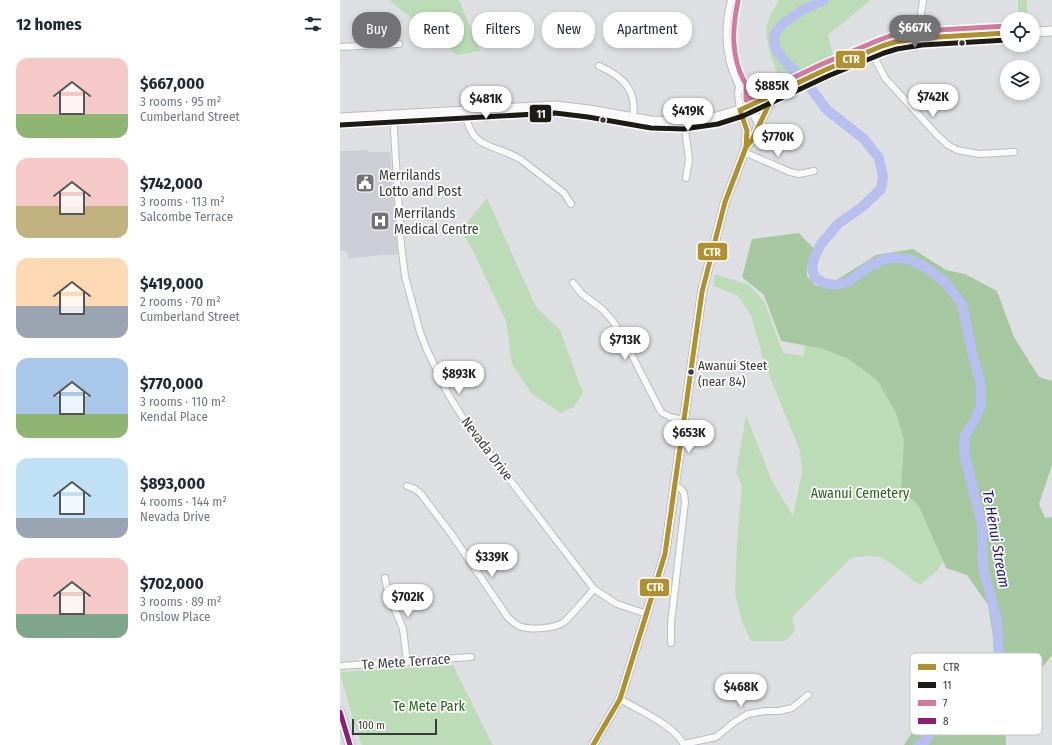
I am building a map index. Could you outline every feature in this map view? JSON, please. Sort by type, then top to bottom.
[{"type":"main road","points":[[1040,32],[1052,31]]},
{"type":"main road","points":[[340,118],[555,106],[663,122],[684,122],[717,117],[740,110],[816,74],[871,51],[904,40],[1000,33]]},
{"type":"main road","points":[[340,712],[350,745]]},
{"type":"street","points":[[732,0],[727,17],[726,42],[730,63],[739,86],[744,91],[759,124]]},
{"type":"street","points":[[921,38],[921,14],[923,0]]},
{"type":"street","points":[[340,47],[352,46]]},
{"type":"street","points":[[871,51],[885,78],[948,145],[958,150],[980,154],[1014,152]]},
{"type":"street","points":[[599,66],[617,75],[629,88],[633,99],[633,118]]},
{"type":"street","points":[[739,86],[738,94],[740,110],[747,131],[745,150]]},
{"type":"street","points":[[593,745],[620,699],[665,554],[702,292],[724,202],[745,150],[752,140],[774,94]]},
{"type":"street","points":[[465,111],[470,129],[480,141],[486,146],[513,155],[520,159],[564,193],[571,204]]},
{"type":"street","name":"Nevada Drive","points":[[393,115],[405,276],[420,332],[448,394],[466,423],[594,589],[617,604],[647,614]]},
{"type":"street","points":[[684,122],[689,159],[686,178]]},
{"type":"street","points":[[745,150],[790,172],[799,174],[814,171]]},
{"type":"street","points":[[573,283],[582,294],[602,309],[612,320],[620,332],[661,412],[670,417],[684,420]]},
{"type":"street","points":[[407,486],[415,489],[421,494],[452,535],[507,616],[512,622],[519,626],[528,628],[556,626],[564,622],[594,589]]},
{"type":"street","points":[[671,643],[671,623],[685,502],[684,493],[680,488],[675,486]]},
{"type":"street","points":[[385,578],[388,593],[403,629],[407,662]]},
{"type":"street","name":"Te Mete Terrace","points":[[340,666],[471,657]]},
{"type":"street","points":[[620,699],[668,727],[676,733],[684,744],[716,737],[748,714],[766,710],[779,711],[792,708],[808,695]]},
{"type":"shaded area","points":[[367,150],[368,152],[390,152],[398,254],[349,258],[347,252],[340,250],[340,151]]},
{"type":"green space","points":[[389,0],[457,0],[460,2],[472,31],[472,48],[479,48],[480,51],[457,55],[448,48],[464,48],[464,12],[409,12],[409,16]]},
{"type":"green space","points":[[779,0],[871,0],[828,35],[834,58],[781,83],[770,52],[767,36],[769,19]]},
{"type":"green space","points":[[1018,0],[1027,0],[1027,12],[1018,12]]},
{"type":"green space","points":[[487,198],[536,307],[560,330],[583,393],[574,407],[561,413],[532,394],[512,364],[506,321],[473,251],[461,230]]},
{"type":"green space","points":[[799,233],[816,251],[807,266],[807,276],[816,286],[827,286],[876,255],[913,249],[946,270],[965,274],[997,291],[1014,337],[1039,377],[1052,381],[1052,465],[1039,504],[1045,518],[1052,517],[1052,655],[1042,668],[1042,653],[996,653],[988,605],[967,575],[946,568],[919,506],[901,489],[904,440],[896,413],[877,380],[847,358],[820,348],[781,341],[764,295],[742,277],[752,239]]},
{"type":"green space","name":"Awanui Cemetery","points":[[715,274],[749,285],[764,301],[783,353],[804,356],[805,344],[871,330],[946,557],[937,571],[921,584],[882,558],[861,556],[851,558],[792,617],[795,631],[785,641],[751,641],[742,622],[735,595],[737,541],[742,486],[736,473],[746,415],[772,481],[793,516],[802,472],[800,451],[765,365],[751,315],[737,295],[713,286]]},
{"type":"green space","name":"Te Mete Park","points":[[453,665],[493,745],[362,745],[355,726],[340,672]]},
{"type":"green space","points":[[910,735],[1006,735],[1006,745],[904,745]]},
{"type":"waterway","name":"Te Hēnui Stream","points":[[824,0],[801,11],[777,30],[774,38],[776,49],[783,59],[809,86],[827,110],[864,139],[879,158],[883,177],[881,189],[862,207],[838,224],[821,244],[814,258],[812,268],[815,278],[824,283],[835,285],[848,282],[869,266],[888,258],[909,259],[925,267],[945,282],[962,304],[981,385],[981,405],[975,420],[965,435],[964,453],[982,526],[983,567],[997,620],[999,653]]},
{"type":"waterway","name":"Te Hēnui Stream","points":[[918,745],[923,744],[929,735]]},
{"type":"transit line","name":"7","points":[[738,1],[734,32],[735,52],[740,72],[754,97]]},
{"type":"transit line","name":"7","points":[[746,87],[746,100],[822,64],[893,35],[921,31],[1000,26]]},
{"type":"transit line","name":"CTR","points":[[746,147],[747,131],[740,110],[825,70],[895,42],[921,38],[1000,33]]},
{"type":"transit line","name":"11","points":[[340,125],[555,113],[651,128],[684,129],[718,124],[743,116],[828,76],[897,49],[922,45],[1000,40]]},
{"type":"transit line","name":"CTR","points":[[593,745],[620,699],[665,554],[702,292],[725,202],[746,147],[752,140],[774,94]]},
{"type":"transit line","name":"8","points":[[340,712],[350,745]]},
{"type":"place","name":"Merrilands Lotto and Post","points":[[365,183]]},
{"type":"place","name":"Merrilands Medical Centre","points":[[380,221]]},
{"type":"place","name":"Awanui Steet (near 84)","points":[[691,372]]}]
